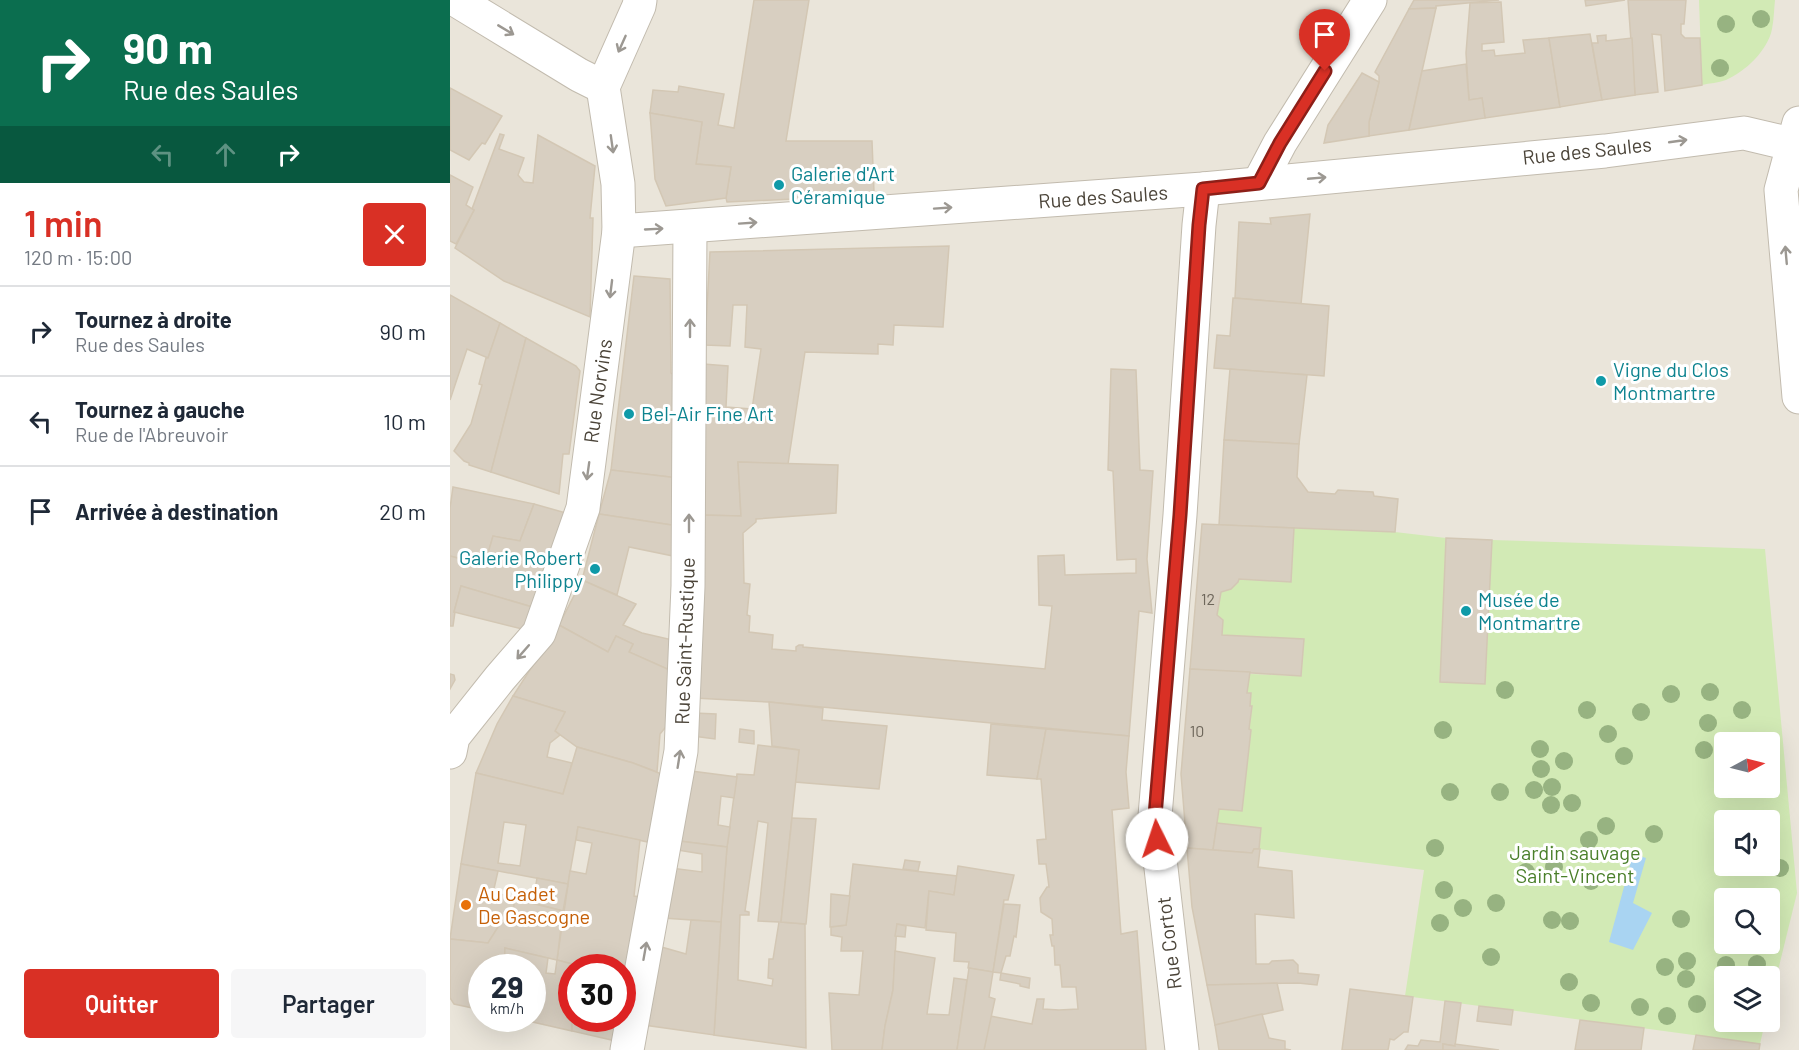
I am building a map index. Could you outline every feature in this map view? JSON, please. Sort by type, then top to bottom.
[{"type":"street","points":[[456,0],[579,75],[603,87],[640,0]]},
{"type":"street","points":[[1259,183],[1280,143],[1370,0]]},
{"type":"street","name":"Rue Norvins","points":[[450,752],[453,737],[539,633],[583,508],[619,231],[618,184],[603,87]]},
{"type":"street","name":"Rue des Saules","points":[[619,231],[1203,189],[1605,151],[1744,133],[1797,138]]},
{"type":"street","points":[[1797,138],[1781,190],[1799,397]]},
{"type":"street","name":"Rue Cortot","points":[[1182,1050],[1155,816],[1180,515],[1203,189]]},
{"type":"street","name":"Rue Saint-Rustique","points":[[627,1050],[681,751],[688,586],[690,227]]},
{"type":"shaded area","points":[[450,0],[1799,0],[1799,1050],[450,1050]]},
{"type":"green space","points":[[1699,0],[1775,0],[1770,37],[1755,59],[1741,72],[1726,80],[1702,85]]},
{"type":"green space","name":"Jardin sauvage Saint-Vincent","points":[[1294,528],[1395,532],[1446,538],[1440,682],[1485,684],[1492,540],[1765,549],[1797,893],[1779,966],[1714,966],[1714,1032],[1763,1032],[1760,1044],[1405,996],[1424,870],[1259,849],[1260,828],[1217,823],[1219,809],[1242,811],[1251,731],[1249,729],[1251,694],[1247,693],[1249,675],[1301,676],[1304,639],[1222,635],[1223,621],[1217,615],[1221,592],[1231,589],[1239,579],[1291,582]]},
{"type":"water","points":[[1633,854],[1646,858],[1633,903],[1652,913],[1633,950],[1609,942]]},
{"type":"building","points":[[754,0],[809,0],[786,141],[872,141],[874,192],[815,198],[727,202],[731,167],[696,164],[702,122],[650,113],[653,90],[678,92],[679,86],[724,94],[718,125],[734,128]]},
{"type":"building","points":[[1414,0],[1499,0],[1409,9]]},
{"type":"building","points":[[1585,0],[1625,0],[1586,6]]},
{"type":"building","points":[[1628,0],[1686,0],[1681,34],[1685,38],[1700,38],[1702,85],[1665,91],[1661,35],[1652,34],[1658,92],[1635,95]]},
{"type":"building","points":[[1501,2],[1504,42],[1482,44],[1482,51],[1494,50],[1495,56],[1525,53],[1523,40],[1549,38],[1560,107],[1485,118],[1482,98],[1469,100],[1466,53],[1470,3]]},
{"type":"building","points":[[1436,8],[1409,130],[1369,136],[1369,122],[1379,82],[1379,76],[1375,72],[1409,9]]},
{"type":"building","points":[[1590,34],[1602,100],[1560,107],[1549,38]]},
{"type":"building","points":[[1606,35],[1606,41],[1632,38],[1635,95],[1602,100],[1592,43],[1598,43],[1597,36]]},
{"type":"building","points":[[1466,64],[1469,100],[1482,98],[1485,118],[1409,130],[1422,71]]},
{"type":"building","points":[[1362,73],[1379,82],[1369,122],[1369,136],[1324,143],[1328,125]]},
{"type":"building","points":[[450,88],[502,116],[485,144],[482,143],[469,160],[450,150]]},
{"type":"building","points":[[650,113],[702,122],[696,164],[731,167],[726,198],[666,206],[655,179]]},
{"type":"building","points":[[500,134],[504,135],[499,149],[524,158],[518,175],[524,182],[533,183],[538,135],[595,166],[590,218],[593,218],[590,317],[504,281],[455,248],[474,210],[472,209]]},
{"type":"building","points":[[450,175],[473,187],[466,205],[474,210],[456,244],[450,241]]},
{"type":"building","points":[[1310,214],[1301,304],[1235,298],[1239,222],[1271,224],[1270,218]]},
{"type":"building","points":[[949,246],[943,327],[894,325],[893,345],[878,344],[878,354],[805,352],[788,464],[738,462],[741,516],[700,515],[704,364],[728,366],[726,407],[752,409],[761,349],[745,347],[747,305],[733,305],[730,346],[705,345],[710,252]]},
{"type":"building","points":[[634,276],[670,279],[671,373],[674,375],[678,478],[611,470]]},
{"type":"building","points":[[450,295],[500,323],[488,358],[467,349],[450,400]]},
{"type":"building","points":[[1233,298],[1329,306],[1324,376],[1214,368],[1217,335],[1230,336]]},
{"type":"building","points":[[500,323],[526,338],[491,472],[469,465],[454,451],[471,424],[482,385],[479,384],[486,358],[488,358]]},
{"type":"building","points":[[526,338],[576,366],[580,371],[569,454],[563,454],[559,494],[491,472]]},
{"type":"building","points":[[1111,369],[1136,370],[1140,470],[1153,471],[1147,559],[1152,613],[1139,611],[1129,736],[769,702],[694,698],[700,515],[741,516],[738,462],[838,465],[836,513],[756,519],[756,522],[743,533],[744,583],[750,584],[747,615],[750,616],[749,632],[773,635],[772,649],[796,651],[796,647],[803,645],[803,647],[1045,669],[1052,606],[1039,605],[1038,556],[1064,555],[1065,575],[1136,573],[1136,559],[1117,560],[1113,471],[1108,470]]},
{"type":"building","points":[[1230,369],[1307,375],[1299,444],[1224,440]]},
{"type":"building","points":[[1224,440],[1299,444],[1297,477],[1308,492],[1335,494],[1338,490],[1373,492],[1374,496],[1398,499],[1395,532],[1219,525]]},
{"type":"building","points":[[611,470],[678,478],[678,526],[599,514]]},
{"type":"building","points":[[453,487],[534,504],[520,541],[493,536],[487,557],[466,553],[465,560],[450,556],[450,508]]},
{"type":"building","points":[[534,504],[566,513],[539,609],[461,586],[453,626],[450,626],[450,556],[465,560],[466,553],[487,557],[493,536],[520,541]]},
{"type":"building","points":[[599,514],[678,526],[678,557],[629,547],[617,595],[582,580]]},
{"type":"building","points":[[1202,524],[1294,528],[1291,582],[1239,579],[1231,589],[1221,592],[1217,615],[1223,620],[1222,635],[1304,639],[1301,676],[1190,669]]},
{"type":"building","points":[[1446,538],[1492,540],[1485,684],[1440,682]]},
{"type":"building","points":[[582,580],[636,604],[623,625],[642,633],[677,641],[674,672],[629,652],[633,644],[616,636],[608,652],[559,625]]},
{"type":"building","points":[[461,586],[539,609],[526,630],[454,612]]},
{"type":"building","points":[[559,625],[608,652],[616,636],[633,644],[629,652],[674,672],[669,723],[660,734],[657,772],[577,747],[555,731],[565,712],[513,696]]},
{"type":"building","points":[[1190,669],[1250,672],[1247,693],[1251,693],[1249,729],[1251,730],[1242,811],[1219,809],[1213,850],[1187,848],[1181,774]]},
{"type":"building","points":[[450,674],[454,675],[455,680],[450,689]]},
{"type":"building","points":[[513,696],[565,712],[555,731],[560,735],[550,743],[547,757],[572,763],[563,794],[476,773],[497,724]]},
{"type":"building","points":[[769,702],[823,708],[822,720],[887,726],[879,789],[795,782],[799,750],[772,746]]},
{"type":"building","points":[[694,713],[716,714],[715,739],[693,736]]},
{"type":"building","points":[[991,724],[1046,729],[1037,779],[987,775]]},
{"type":"building","points":[[740,729],[754,731],[754,744],[739,742]]},
{"type":"building","points":[[1046,729],[1129,736],[1126,772],[1129,808],[1112,810],[1121,934],[1137,931],[1146,1050],[984,1050],[990,1016],[1032,1024],[1037,999],[1044,999],[1043,1009],[1078,1009],[1076,987],[1062,987],[1060,965],[1055,965],[1054,946],[1052,946],[1050,935],[1053,935],[1052,919],[1041,912],[1040,898],[1049,887],[1046,864],[1039,864],[1037,840],[1046,839],[1041,779],[1037,779]]},
{"type":"building","points":[[758,745],[799,750],[781,922],[805,924],[806,1048],[714,1035],[727,847],[737,774],[754,775]],"holes":[[[758,821],[768,823],[758,921],[779,922],[773,959],[769,959],[768,978],[773,979],[772,986],[738,980],[740,915],[749,915],[749,912],[745,911]]]},
{"type":"building","points":[[577,747],[633,763],[664,775],[657,844],[578,827],[568,884],[461,864],[476,773],[563,794]],"holes":[[[504,822],[526,825],[520,866],[498,863]]]},
{"type":"building","points":[[691,771],[737,777],[734,798],[721,796],[718,825],[730,827],[727,847],[679,841]]},
{"type":"building","points":[[792,818],[816,819],[806,924],[781,922]]},
{"type":"building","points":[[1217,823],[1261,828],[1259,849],[1254,849],[1252,853],[1213,850]]},
{"type":"building","points":[[578,827],[640,840],[634,896],[648,898],[635,954],[558,954],[557,960],[570,871],[586,874],[592,843],[576,840]]},
{"type":"building","points":[[679,841],[727,847],[721,922],[663,918],[671,868],[702,872],[702,854],[677,850]]},
{"type":"building","points":[[1187,848],[1252,853],[1254,849],[1260,849],[1258,867],[1292,871],[1294,918],[1255,914],[1256,964],[1293,960],[1298,965],[1298,973],[1319,975],[1317,985],[1298,983],[1207,985],[1192,907]]},
{"type":"building","points":[[905,860],[920,862],[918,871],[903,869]]},
{"type":"building","points":[[461,864],[498,871],[493,893],[515,897],[512,917],[505,916],[488,943],[450,939]]},
{"type":"building","points":[[853,864],[957,876],[954,895],[929,891],[925,928],[897,924],[893,990],[882,1050],[832,1050],[829,993],[859,995],[863,951],[841,951],[842,937],[831,935],[831,927],[846,925]]},
{"type":"building","points":[[958,866],[1014,875],[1008,900],[1004,900],[993,972],[968,968],[969,962],[954,961],[956,933],[926,930],[929,891],[954,895]]},
{"type":"building","points":[[537,878],[568,884],[563,911],[533,903]]},
{"type":"building","points":[[831,894],[850,896],[846,925],[830,927]]},
{"type":"building","points":[[515,899],[563,911],[557,960],[546,957],[546,954],[531,954],[505,948],[505,954],[468,954],[468,1007],[454,1004],[450,998],[450,939],[488,943],[505,916],[512,917]]},
{"type":"building","points":[[1004,904],[1020,905],[1016,937],[1014,936],[1010,956],[1006,956],[1001,973],[993,972]]},
{"type":"building","points":[[691,920],[721,922],[714,1035],[644,1025],[658,946],[686,954]]},
{"type":"building","points":[[897,924],[906,926],[905,937],[895,936]]},
{"type":"building","points":[[505,948],[531,954],[505,954]]},
{"type":"building","points":[[895,951],[935,958],[927,1014],[949,1015],[954,978],[967,980],[957,1050],[882,1050],[893,990]]},
{"type":"building","points":[[557,960],[558,960],[558,1028],[546,1025],[546,973],[555,974]]},
{"type":"building","points":[[969,968],[993,972],[989,997],[995,999],[984,1050],[957,1050]]},
{"type":"building","points":[[1001,973],[1030,978],[1029,988],[1000,980]]},
{"type":"building","points":[[1277,983],[1283,1010],[1215,1025],[1207,985]]},
{"type":"building","points":[[1350,989],[1413,997],[1408,1032],[1404,1032],[1394,1040],[1390,1039],[1388,1050],[1342,1050]]},
{"type":"building","points":[[1445,1001],[1461,1003],[1455,1046],[1443,1044],[1443,1050],[1405,1050],[1408,1045],[1418,1046],[1421,1040],[1440,1042]]},
{"type":"building","points":[[1479,1006],[1513,1010],[1511,1025],[1477,1021]]},
{"type":"building","points":[[1262,1014],[1269,1038],[1285,1041],[1285,1049],[1291,1050],[1219,1050],[1215,1025]]},
{"type":"building","points":[[1580,1020],[1644,1028],[1641,1050],[1575,1050]]},
{"type":"building","points":[[576,1032],[618,1032],[616,1041]]},
{"type":"building","points":[[1696,1035],[1760,1044],[1759,1050],[1693,1050]]},
{"type":"building","points":[[1443,1044],[1455,1046],[1455,1044],[1499,1050],[1443,1050]]},
{"type":"place","name":"Galerie d'Art Céramique","points":[[779,185]]},
{"type":"place","name":"Vigne du Clos Montmartre","points":[[1601,381]]},
{"type":"place","name":"Bel-Air Fine Art","points":[[629,414]]},
{"type":"place","name":"Galerie Robert Philippy","points":[[595,569]]},
{"type":"place","name":"Musée de Montmartre","points":[[1466,611]]},
{"type":"place","name":"Au Cadet De Gascogne","points":[[466,905]]},
{"type":"route","points":[[1157,839],[1155,816],[1180,515],[1203,189],[1259,183],[1280,143],[1325,71]]}]
